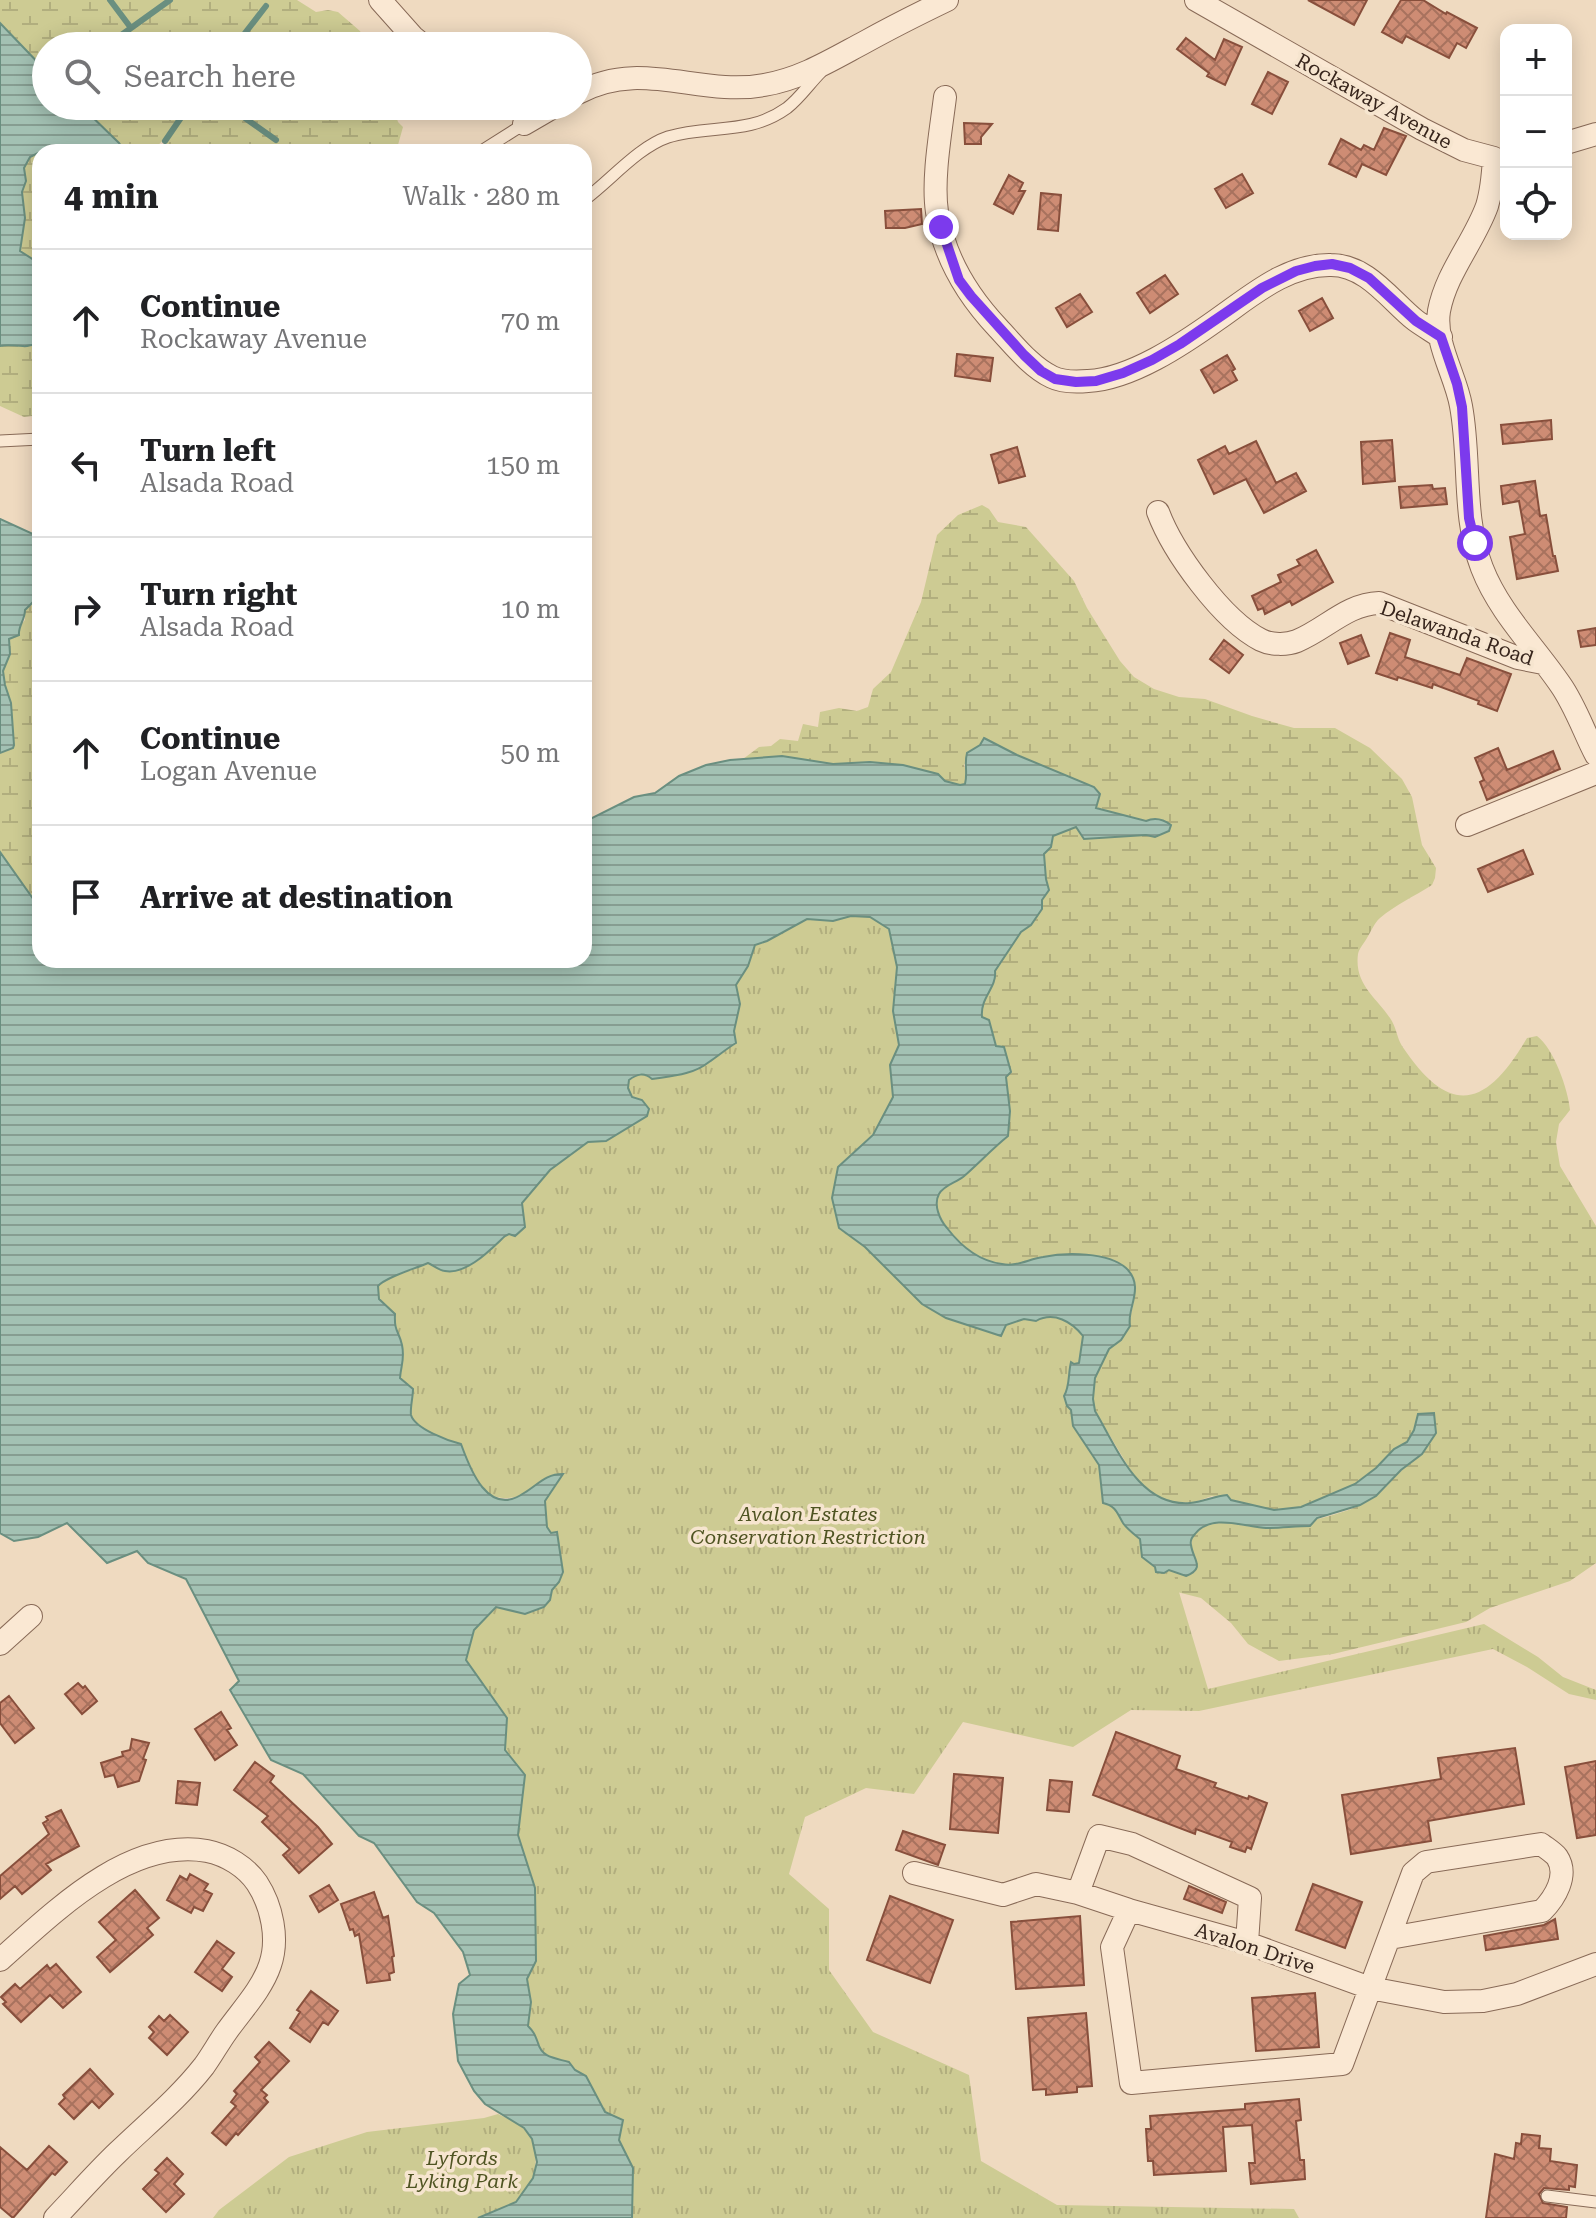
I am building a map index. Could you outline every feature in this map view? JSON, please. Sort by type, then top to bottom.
[{"type":"street","points":[[380,0],[409,32]]},
{"type":"street","points":[[592,86],[616,79],[641,77],[705,86],[757,87],[792,78],[832,60],[947,0]]},
{"type":"street","name":"Rockaway Avenue","points":[[1196,0],[1422,129],[1464,150],[1500,158],[1486,208],[1455,268],[1439,314],[1441,337],[1462,407],[1469,518],[1482,568],[1495,595],[1561,685],[1596,755]]},
{"type":"street","points":[[945,97],[938,158],[937,210],[959,280],[1024,355],[1055,379],[1096,381],[1152,360],[1279,278],[1315,266],[1332,264],[1350,268],[1369,278],[1416,321],[1441,337]]},
{"type":"street","points":[[524,124],[531,120]]},
{"type":"street","points":[[1572,141],[1596,134]]},
{"type":"street","name":"Delawanda Road","points":[[1158,512],[1165,530],[1200,582],[1233,619],[1263,642],[1282,644],[1296,641],[1355,608],[1366,603],[1379,603],[1518,658],[1543,663]]},
{"type":"street","points":[[1467,825],[1596,773]]},
{"type":"street","points":[[0,1644],[31,1616]]},
{"type":"street","points":[[1078,1893],[1099,1836],[1132,1844],[1250,1898],[1247,1943]]},
{"type":"street","points":[[1129,1910],[1112,1947],[1131,2083],[1342,2064],[1413,1873],[1426,1862],[1541,1844],[1558,1858],[1562,1878],[1554,1900],[1542,1911],[1390,1938]]},
{"type":"street","points":[[0,1960],[97,1881],[144,1857],[172,1849],[202,1850],[228,1858],[256,1881],[272,1920],[274,1949],[265,1977],[204,2066],[55,2218]]},
{"type":"street","name":"Avalon Drive","points":[[914,1873],[1003,1895],[1036,1884],[1078,1893],[1247,1943],[1370,1988],[1444,2002],[1483,2001],[1517,1994],[1596,1964]]},
{"type":"lane","points":[[592,193],[647,148],[667,138],[711,129],[750,126],[775,115],[798,99],[832,60]]},
{"type":"lane","points":[[493,144],[524,124]]},
{"type":"lane","points":[[0,441],[32,439]]},
{"type":"lane","points":[[1547,2196],[1596,2202]]},
{"type":"green space","points":[[0,0],[297,0],[316,12],[338,12],[360,32],[32,32],[32,56],[0,23]]},
{"type":"green space","points":[[95,120],[397,120],[403,127],[398,144],[167,144],[163,140],[159,144],[119,143]]},
{"type":"green space","points":[[32,156],[32,258],[20,251],[25,218],[22,192],[26,181],[24,168]]},
{"type":"green space","points":[[32,344],[32,416],[24,417],[0,406],[0,346]]},
{"type":"green space","points":[[982,505],[998,522],[1026,527],[1074,581],[1120,661],[1134,677],[1154,689],[1179,697],[1205,699],[1294,728],[1335,728],[1370,748],[1402,779],[1412,797],[1422,845],[1436,868],[1435,878],[1432,885],[1376,922],[1358,954],[1359,974],[1390,1018],[1402,1046],[1419,1069],[1436,1085],[1452,1094],[1467,1095],[1482,1090],[1497,1079],[1527,1038],[1537,1036],[1543,1042],[1559,1070],[1570,1110],[1559,1124],[1556,1142],[1560,1166],[1596,1226],[1596,1563],[1570,1581],[1490,1608],[1466,1622],[1333,1654],[1279,1661],[1248,1644],[1231,1623],[1201,1598],[1165,1589],[851,1156],[1072,1363],[1169,1570],[1194,1573],[1196,1562],[1192,1542],[1196,1533],[1204,1527],[1221,1523],[1268,1527],[1338,1514],[1375,1497],[1411,1463],[1418,1414],[1407,1442],[1394,1449],[1376,1468],[1355,1484],[1301,1507],[1274,1510],[1212,1496],[1192,1503],[1171,1502],[1154,1496],[1137,1481],[1095,1411],[1094,1403],[1094,1387],[1101,1362],[1110,1348],[1120,1341],[1130,1319],[1135,1291],[1131,1273],[1116,1262],[1098,1256],[1047,1256],[1011,1265],[1001,1264],[972,1252],[942,1221],[938,1196],[1008,1136],[1004,1077],[989,1020],[982,1017],[982,1010],[994,983],[995,971],[1021,932],[1031,925],[1042,909],[1042,900],[1049,890],[1044,854],[1051,847],[1053,836],[1076,827],[1155,837],[1171,825],[1159,819],[1146,821],[1095,807],[1017,755],[985,738],[964,765],[967,774],[965,784],[960,785],[945,781],[938,774],[903,765],[870,762],[833,764],[782,756],[743,759],[759,747],[771,746],[780,739],[798,741],[803,724],[818,727],[820,712],[839,708],[857,711],[868,707],[873,689],[891,672],[921,602],[937,535],[958,515]]},
{"type":"green space","points":[[32,603],[32,898],[0,852],[0,753],[14,745],[11,703],[3,671],[10,654],[9,639],[25,620],[25,610]]},
{"type":"green space","name":"Avalon Estates Conservation Restriction","points":[[851,916],[871,917],[889,929],[897,967],[893,1011],[899,1045],[890,1065],[893,1097],[873,1135],[838,1167],[839,1228],[865,1247],[922,1304],[946,1318],[1000,1336],[1005,1325],[1024,1319],[1036,1321],[1049,1317],[1068,1322],[1083,1336],[1079,1363],[1074,1364],[1067,1375],[1067,1406],[1071,1410],[1073,1426],[1099,1465],[1103,1503],[1113,1508],[1140,1539],[1142,1557],[1173,1572],[1208,1689],[1484,1624],[1538,1657],[1563,1677],[1596,1690],[1596,1700],[1569,1694],[1493,1649],[1199,1711],[1131,1710],[1073,1747],[963,1722],[914,1794],[866,1788],[805,1817],[789,1874],[829,1909],[829,1970],[873,2032],[969,2075],[981,2161],[1057,2205],[1294,2209],[1299,2218],[632,2218],[633,2168],[586,2076],[569,2062],[543,2052],[528,2026],[531,2002],[527,1979],[536,1961],[535,1888],[518,1835],[525,1775],[505,1750],[507,1718],[466,1660],[474,1630],[496,1607],[525,1614],[550,1600],[552,1590],[559,1582],[557,1533],[551,1533],[547,1527],[545,1501],[558,1483],[511,1498],[490,1494],[480,1487],[472,1475],[461,1444],[433,1434],[414,1421],[411,1416],[413,1389],[400,1378],[403,1350],[395,1314],[379,1299],[378,1286],[428,1262],[446,1271],[479,1260],[505,1236],[525,1227],[522,1204],[550,1170],[588,1142],[606,1141],[632,1097],[629,1081],[637,1075],[708,1063],[736,1044],[734,1031],[740,1004],[736,985],[748,966],[755,945],[807,919],[833,921]]},
{"type":"green space","name":"Lyfords Lyking Park","points":[[498,2114],[519,2125],[531,2138],[535,2168],[522,2197],[478,2218],[213,2218],[219,2210],[289,2157],[367,2132]]},
{"type":"shaded area","points":[[0,23],[32,56],[32,120],[95,120],[120,144],[32,144],[32,156],[24,168],[26,181],[22,192],[25,218],[20,251],[32,259],[32,345],[0,346]]},
{"type":"shaded area","points":[[0,519],[32,534],[32,603],[25,610],[19,635],[9,639],[10,654],[3,671],[11,703],[14,745],[0,753]]},
{"type":"shaded area","points":[[984,738],[1094,787],[1100,794],[1096,808],[1146,821],[1159,819],[1171,825],[1169,831],[1155,837],[1084,839],[1076,827],[1053,836],[1051,847],[1044,854],[1049,890],[1042,900],[1042,909],[1031,925],[1021,932],[995,971],[994,983],[982,1010],[982,1017],[989,1020],[996,1046],[1004,1047],[1011,1072],[1006,1077],[1010,1111],[1008,1136],[963,1177],[941,1191],[937,1207],[944,1225],[971,1251],[986,1260],[1007,1265],[1052,1255],[1098,1256],[1118,1263],[1132,1275],[1135,1290],[1130,1326],[1121,1340],[1109,1349],[1095,1378],[1093,1399],[1095,1411],[1121,1457],[1143,1485],[1157,1496],[1172,1502],[1190,1503],[1227,1495],[1231,1500],[1274,1510],[1301,1507],[1355,1484],[1376,1468],[1394,1449],[1407,1442],[1418,1414],[1434,1413],[1436,1433],[1422,1454],[1376,1496],[1360,1505],[1317,1518],[1310,1526],[1266,1528],[1210,1524],[1192,1539],[1196,1570],[1186,1576],[1169,1570],[1156,1572],[1155,1567],[1142,1557],[1140,1539],[1113,1508],[1103,1503],[1099,1465],[1073,1426],[1071,1410],[1064,1396],[1071,1362],[1079,1363],[1083,1336],[1079,1331],[1068,1322],[1049,1317],[1036,1321],[1024,1319],[1006,1325],[1001,1336],[946,1318],[922,1304],[865,1247],[839,1228],[832,1198],[838,1167],[873,1135],[893,1097],[890,1065],[899,1045],[893,1011],[897,967],[889,929],[870,917],[851,916],[833,921],[807,919],[755,945],[748,966],[736,985],[740,1004],[734,1031],[736,1043],[689,1072],[652,1079],[640,1075],[629,1080],[632,1097],[642,1100],[649,1109],[647,1116],[606,1141],[588,1142],[550,1170],[522,1203],[525,1227],[515,1236],[505,1236],[478,1260],[462,1269],[443,1271],[428,1263],[378,1286],[379,1299],[395,1314],[403,1350],[400,1378],[413,1389],[411,1415],[414,1420],[433,1434],[461,1444],[482,1487],[500,1499],[511,1499],[547,1478],[563,1474],[545,1501],[547,1527],[551,1533],[557,1532],[563,1572],[550,1600],[544,1607],[525,1614],[496,1607],[474,1630],[466,1660],[507,1718],[505,1750],[525,1775],[518,1835],[535,1888],[536,1961],[527,1979],[531,2002],[528,2026],[543,2052],[569,2062],[586,2076],[605,2112],[623,2120],[619,2140],[633,2168],[632,2218],[478,2218],[516,2202],[533,2178],[537,2162],[532,2139],[524,2128],[485,2104],[474,2091],[458,2061],[453,2014],[459,1984],[470,1975],[463,1952],[434,1913],[417,1902],[374,1843],[359,1836],[303,1774],[271,1760],[230,1690],[239,1681],[186,1579],[148,1563],[137,1551],[107,1563],[67,1523],[38,1537],[14,1541],[0,1533],[0,852],[32,897],[32,968],[592,968],[592,818],[634,797],[655,793],[679,776],[706,765],[730,760],[782,756],[833,764],[870,762],[903,765],[938,774],[945,781],[960,785],[965,784],[967,753],[980,745]]},
{"type":"building","points":[[1308,0],[1367,0],[1354,25]]},
{"type":"building","points":[[1401,0],[1423,0],[1477,28],[1466,48],[1457,43],[1449,58],[1406,36],[1402,43],[1382,32]]},
{"type":"building","points":[[1186,38],[1215,60],[1224,39],[1242,47],[1225,85],[1207,76],[1209,73],[1177,49]]},
{"type":"building","points":[[1268,72],[1288,82],[1272,114],[1252,104]]},
{"type":"building","points":[[964,123],[992,124],[981,137],[981,144],[965,144]]},
{"type":"building","points":[[1384,128],[1406,136],[1386,175],[1362,164],[1356,177],[1329,164],[1341,139],[1361,150],[1364,145],[1374,150]]},
{"type":"building","points":[[1242,174],[1253,193],[1226,208],[1215,189]]},
{"type":"building","points":[[1009,175],[1023,183],[1019,191],[1025,191],[1013,214],[994,204]]},
{"type":"building","points":[[1041,193],[1061,195],[1058,231],[1038,229]]},
{"type":"building","points":[[921,209],[922,224],[886,228],[885,211]]},
{"type":"building","points":[[1165,275],[1178,294],[1150,313],[1137,293]]},
{"type":"building","points":[[1080,294],[1092,312],[1067,327],[1056,308]]},
{"type":"building","points":[[1322,298],[1333,318],[1310,331],[1299,311]]},
{"type":"building","points":[[957,354],[993,358],[990,381],[955,376]]},
{"type":"building","points":[[1227,355],[1237,380],[1214,393],[1201,370]]},
{"type":"building","points":[[1551,420],[1552,439],[1503,444],[1501,425]]},
{"type":"building","points":[[1392,440],[1395,481],[1363,484],[1361,442]]},
{"type":"building","points":[[1256,441],[1276,483],[1296,473],[1306,491],[1264,513],[1246,479],[1214,494],[1198,460],[1225,446],[1229,454]]},
{"type":"building","points":[[1017,447],[1025,476],[999,483],[991,455]]},
{"type":"building","points":[[1535,481],[1540,516],[1546,515],[1558,571],[1517,579],[1510,537],[1525,534],[1519,501],[1503,504],[1501,486]]},
{"type":"building","points":[[1432,485],[1433,489],[1445,488],[1447,504],[1401,508],[1399,487]]},
{"type":"building","points":[[1316,550],[1333,582],[1292,605],[1290,601],[1265,614],[1263,608],[1258,610],[1252,596],[1281,582],[1278,575],[1300,565],[1297,560]]},
{"type":"building","points":[[1596,628],[1596,645],[1581,647],[1578,631]]},
{"type":"building","points":[[1390,633],[1410,640],[1405,657],[1460,675],[1467,658],[1511,674],[1497,711],[1433,684],[1432,688],[1376,673]]},
{"type":"building","points":[[1361,635],[1369,656],[1348,664],[1340,643]]},
{"type":"building","points":[[1224,640],[1243,655],[1229,673],[1210,659]]},
{"type":"building","points":[[1498,748],[1507,770],[1553,751],[1560,769],[1487,800],[1480,782],[1484,780],[1475,758]]},
{"type":"building","points":[[1523,850],[1533,874],[1488,892],[1478,869]]},
{"type":"building","points":[[78,1683],[83,1688],[85,1686],[97,1701],[82,1714],[65,1694]]},
{"type":"building","points":[[9,1696],[34,1728],[15,1743],[0,1723],[0,1703]]},
{"type":"building","points":[[221,1712],[231,1728],[227,1730],[237,1745],[215,1760],[195,1729]]},
{"type":"building","points":[[1116,1732],[1180,1756],[1176,1769],[1216,1783],[1214,1787],[1267,1803],[1251,1849],[1247,1847],[1245,1852],[1230,1847],[1232,1842],[1196,1829],[1195,1834],[1093,1795]]},
{"type":"building","points":[[132,1739],[149,1743],[143,1759],[146,1760],[139,1781],[118,1787],[114,1775],[105,1777],[101,1763],[123,1756],[122,1752],[130,1750]]},
{"type":"building","points":[[1515,1748],[1524,1804],[1428,1821],[1431,1841],[1351,1854],[1342,1795],[1441,1779],[1438,1758]]},
{"type":"building","points":[[1596,1761],[1596,1835],[1577,1838],[1565,1767]]},
{"type":"building","points":[[255,1762],[274,1776],[270,1782],[332,1844],[299,1873],[283,1855],[290,1849],[262,1822],[268,1816],[234,1790]]},
{"type":"building","points":[[954,1774],[1003,1778],[998,1833],[950,1829]]},
{"type":"building","points":[[1050,1780],[1072,1782],[1069,1812],[1047,1810]]},
{"type":"building","points":[[178,1781],[200,1783],[197,1805],[176,1803]]},
{"type":"building","points":[[61,1810],[79,1846],[46,1864],[51,1870],[22,1894],[15,1886],[0,1899],[0,1876],[49,1834],[43,1823],[48,1820],[46,1817]]},
{"type":"building","points":[[903,1831],[945,1845],[938,1865],[896,1850]]},
{"type":"building","points":[[190,1874],[208,1884],[204,1890],[212,1894],[203,1911],[194,1907],[191,1913],[167,1900],[180,1876],[187,1880]]},
{"type":"building","points":[[1313,1884],[1362,1902],[1345,1948],[1296,1930]]},
{"type":"building","points":[[329,1885],[338,1900],[319,1912],[310,1896]]},
{"type":"building","points":[[1189,1886],[1226,1902],[1222,1913],[1184,1899]]},
{"type":"building","points":[[135,1890],[159,1918],[147,1928],[153,1935],[110,1972],[97,1957],[116,1940],[99,1922]]},
{"type":"building","points":[[374,1892],[383,1918],[388,1916],[394,1972],[389,1974],[390,1980],[367,1983],[359,1934],[355,1936],[353,1929],[350,1930],[341,1904]]},
{"type":"building","points":[[890,1896],[953,1920],[930,1983],[867,1960]]},
{"type":"building","points":[[1080,1916],[1084,1985],[1016,1989],[1011,1922]]},
{"type":"building","points":[[1555,1919],[1558,1939],[1486,1950],[1484,1936],[1544,1925]]},
{"type":"building","points":[[217,1941],[234,1953],[222,1969],[232,1977],[222,1991],[195,1972]]},
{"type":"building","points":[[56,1964],[81,1992],[63,2008],[50,1995],[21,2022],[3,2004],[6,2002],[1,1997],[15,1984],[20,1989],[47,1965],[50,1969]]},
{"type":"building","points":[[311,1991],[338,2011],[328,2025],[323,2022],[310,2042],[290,2028],[300,2012],[297,2010]]},
{"type":"building","points":[[1315,1993],[1319,2047],[1256,2051],[1252,1998]]},
{"type":"building","points":[[1086,2013],[1092,2086],[1077,2087],[1077,2092],[1046,2095],[1046,2089],[1033,2090],[1028,2018]]},
{"type":"building","points":[[170,2015],[188,2032],[167,2055],[149,2038],[154,2032],[149,2027],[159,2016],[164,2021]]},
{"type":"building","points":[[269,2042],[289,2061],[261,2090],[267,2095],[264,2098],[268,2102],[226,2145],[212,2133],[236,2106],[231,2102],[237,2094],[234,2091],[260,2062],[255,2057]]},
{"type":"building","points":[[90,2069],[113,2094],[99,2108],[92,2101],[74,2119],[59,2104],[65,2098],[63,2095]]},
{"type":"building","points":[[1299,2099],[1301,2120],[1296,2121],[1305,2179],[1251,2184],[1249,2163],[1255,2163],[1252,2125],[1223,2127],[1226,2171],[1154,2175],[1153,2161],[1148,2161],[1146,2129],[1151,2129],[1150,2116],[1245,2109],[1245,2104]]},
{"type":"building","points":[[1522,2134],[1540,2136],[1539,2148],[1551,2149],[1550,2161],[1577,2165],[1575,2187],[1569,2186],[1569,2190],[1544,2188],[1539,2194],[1543,2203],[1567,2207],[1566,2218],[1486,2218],[1495,2154],[1514,2159],[1516,2143],[1521,2144]]},
{"type":"building","points":[[49,2146],[67,2162],[55,2175],[52,2173],[13,2218],[0,2207],[0,2147],[27,2170]]},
{"type":"building","points":[[167,2158],[183,2174],[174,2184],[184,2194],[166,2212],[143,2189],[159,2173],[155,2170]]},
{"type":"waterway","points":[[110,0],[131,28]]},
{"type":"waterway","points":[[125,32],[170,0]]},
{"type":"waterway","points":[[246,32],[266,6]]},
{"type":"waterway","points":[[165,141],[179,120]]},
{"type":"waterway","points":[[248,120],[276,140]]},
{"type":"route","points":[[941,227],[959,280],[990,319],[1041,371],[1055,379],[1076,382],[1096,381],[1152,360],[1218,320],[1262,288],[1296,271],[1332,264],[1350,268],[1369,278],[1416,321],[1441,337],[1462,407],[1469,518],[1475,543]]}]
